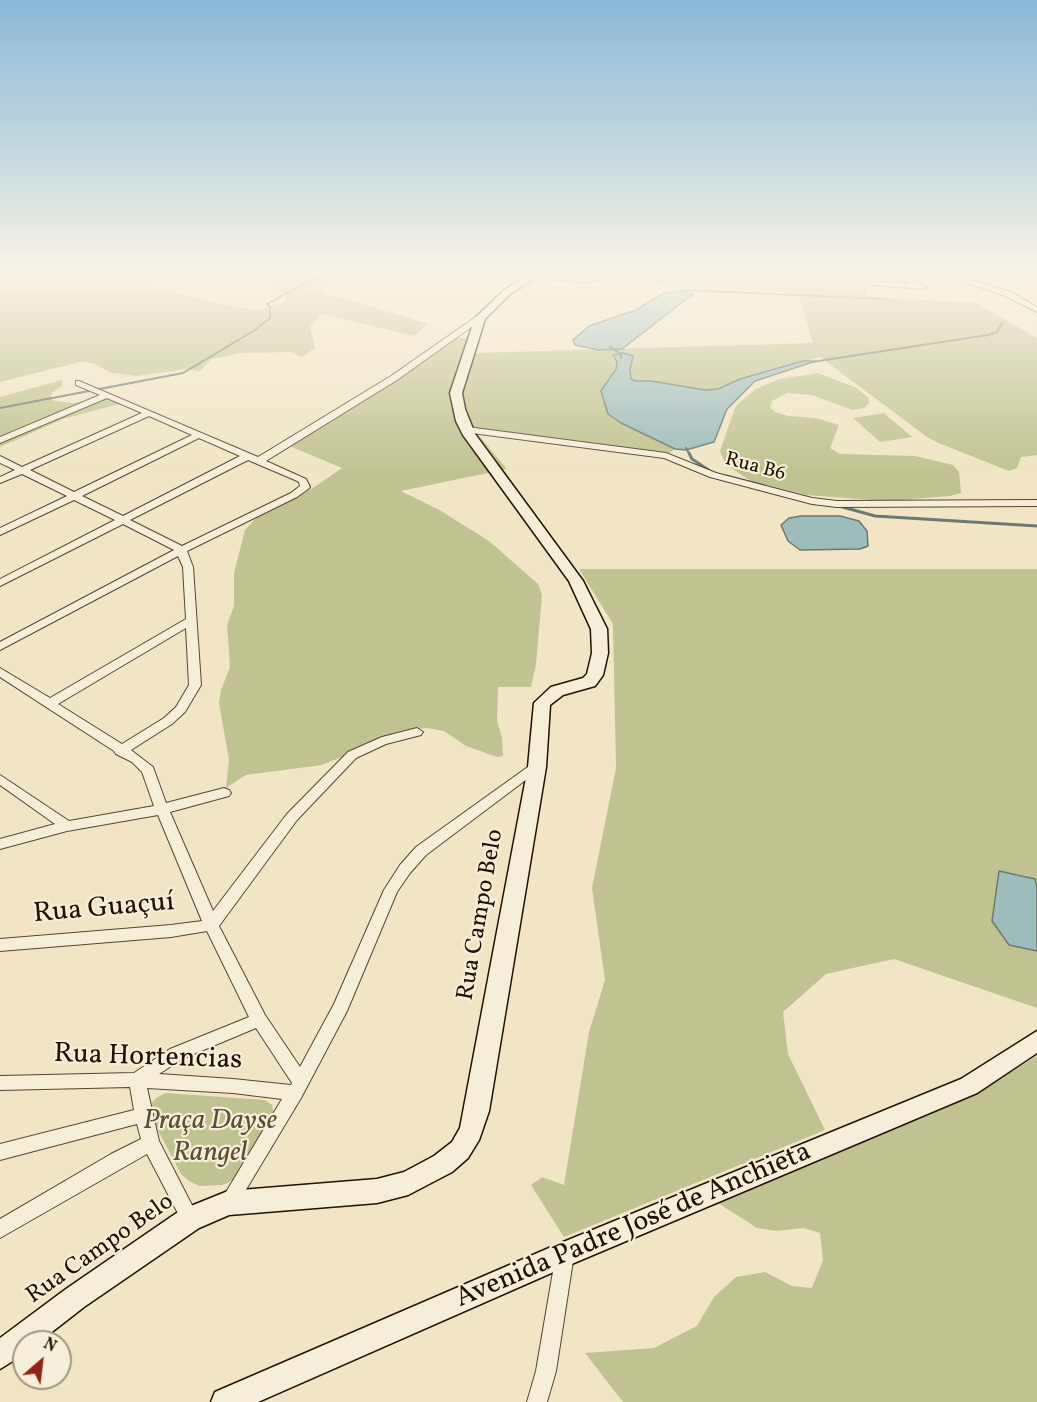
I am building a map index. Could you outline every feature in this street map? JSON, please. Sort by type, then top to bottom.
[{"type":"street","points":[[259,461],[394,378],[448,340]]},
{"type":"street","name":"Rua Campo Belo","points":[[0,1355],[84,1292],[190,1219],[228,1203],[377,1191],[408,1183],[443,1164],[460,1150],[471,1132],[477,1111],[537,767],[542,703],[557,691],[589,682],[595,675],[600,653],[599,629],[576,581],[462,421],[456,393],[473,340]]},
{"type":"street","points":[[0,647],[181,550],[294,495],[305,487],[303,481],[298,478],[79,383]]},
{"type":"street","points":[[0,440],[98,392]]},
{"type":"street","points":[[0,480],[147,414]]},
{"type":"street","name":"Rua B6","points":[[467,430],[666,456],[713,475],[812,501],[837,504],[1037,503]]},
{"type":"street","points":[[0,532],[199,435]]},
{"type":"street","points":[[0,583],[121,519],[248,456]]},
{"type":"street","points":[[0,459],[181,550],[188,567],[195,685],[181,709],[168,721],[120,751]]},
{"type":"street","points":[[49,704],[191,620]]},
{"type":"street","points":[[0,672],[120,751],[136,759],[148,770],[211,925],[258,1020],[297,1087]]},
{"type":"street","points":[[211,925],[291,817],[352,755],[382,741],[417,732]]},
{"type":"street","points":[[228,1203],[297,1087],[341,1006],[391,890],[405,869],[421,851],[537,767]]},
{"type":"street","points":[[0,779],[67,826]]},
{"type":"street","points":[[0,844],[67,826],[162,809],[224,793]]},
{"type":"street","name":"Rua Guaçuí","points":[[0,945],[171,932],[211,925]]},
{"type":"street","points":[[190,1219],[151,1143],[137,1080],[176,1054],[258,1020]]},
{"type":"street","name":"Avenida Padre José de Anchieta","points":[[225,1402],[565,1254],[969,1086],[1037,1041]]},
{"type":"street","name":"Rua Hortencias","points":[[0,1083],[137,1080],[297,1087]]},
{"type":"street","points":[[0,1152],[143,1115]]},
{"type":"street","points":[[0,1229],[117,1160],[151,1143]]},
{"type":"street","points":[[537,1402],[546,1371],[565,1254]]},
{"type":"green space","points":[[0,340],[313,340],[315,348],[302,357],[292,352],[241,353],[211,359],[200,371],[186,369],[137,376],[111,373],[93,363],[80,362],[0,382]]},
{"type":"green space","points":[[453,340],[477,342],[476,353],[813,343],[812,340],[1037,340],[1037,455],[1021,457],[1017,468],[1009,471],[941,444],[927,437],[820,357],[741,379],[718,389],[705,390],[651,381],[635,381],[631,379],[630,370],[613,357],[617,362],[616,369],[601,391],[603,402],[650,436],[675,449],[668,454],[476,432],[507,469],[401,491],[441,511],[489,541],[538,584],[542,595],[536,664],[531,687],[498,687],[497,721],[502,737],[503,756],[497,757],[466,746],[444,731],[427,728],[408,730],[322,765],[246,775],[226,788],[229,760],[219,703],[221,690],[230,667],[227,625],[234,606],[234,573],[245,530],[258,516],[316,486],[342,468],[287,445]]},
{"type":"green space","points":[[818,373],[855,387],[869,398],[869,403],[864,408],[853,410],[812,395],[787,393],[772,401],[770,407],[775,412],[788,416],[816,418],[839,425],[830,448],[840,454],[915,456],[953,465],[959,472],[961,493],[950,496],[887,501],[806,495],[751,481],[725,464],[720,451],[735,408],[739,403],[756,389],[779,379]]},
{"type":"green space","points":[[62,380],[62,386],[52,393],[50,398],[55,401],[73,403],[114,398],[124,400],[123,403],[63,419],[0,447],[0,397]]},
{"type":"green space","points":[[884,413],[912,437],[880,442],[853,418]]},
{"type":"green space","points":[[579,569],[1037,569],[1037,1008],[894,959],[826,974],[783,1012],[788,1054],[825,1130],[564,1237],[531,1185],[542,1177],[564,1185],[589,1032],[605,980],[592,888],[616,768],[613,624]]},
{"type":"green space","points":[[1037,1056],[1037,1402],[623,1402],[585,1353],[654,1348],[697,1326],[714,1297],[736,1277],[765,1272],[792,1286],[812,1288],[823,1260],[820,1233],[803,1228],[777,1231],[757,1228],[718,1203],[950,1106],[989,1086]]},
{"type":"green space","name":"Praça Dayse Rangel","points":[[165,1093],[265,1100],[272,1105],[274,1114],[235,1179],[223,1185],[199,1186],[181,1174],[154,1123],[151,1104]]},
{"type":"water","points":[[573,340],[633,340],[622,349],[599,350],[575,345]]},
{"type":"water","points":[[623,353],[633,356],[630,370],[631,379],[635,381],[651,381],[705,390],[718,389],[740,379],[803,361],[816,361],[755,381],[727,409],[714,442],[686,450],[675,449],[621,423],[608,414],[601,391],[616,369],[617,362],[613,355]]},
{"type":"water","points":[[840,516],[859,521],[867,531],[868,546],[860,549],[800,550],[788,541],[781,525],[789,518]]},
{"type":"water","points":[[999,871],[1035,879],[1037,951],[1009,945],[992,921]]},
{"type":"waterway","points":[[0,408],[183,373],[238,340]]},
{"type":"waterway","points":[[812,362],[953,340]]},
{"type":"waterway","points":[[610,347],[621,354],[621,358]]},
{"type":"waterway","points":[[686,448],[690,455]]},
{"type":"waterway","points":[[690,455],[692,459],[710,471]]},
{"type":"waterway","points":[[726,476],[765,486]]},
{"type":"waterway","points":[[839,506],[875,516],[1037,526]]}]
